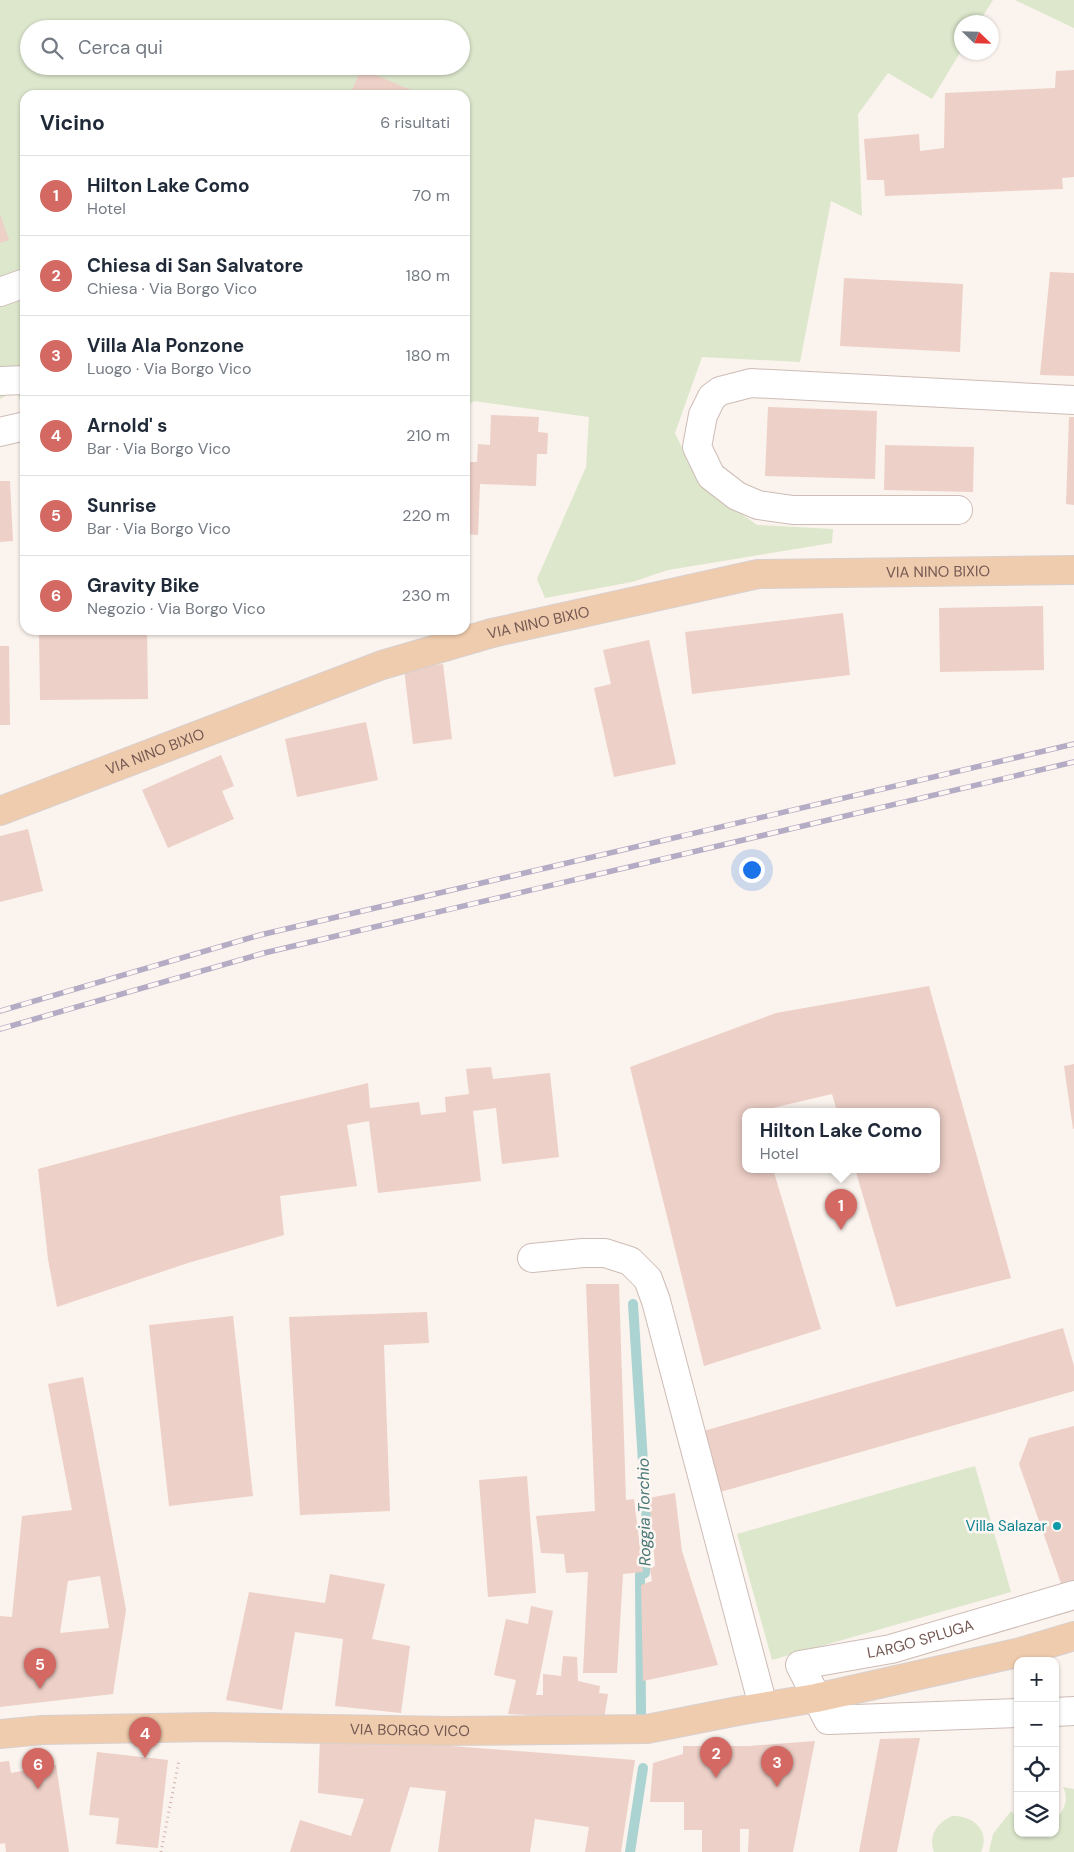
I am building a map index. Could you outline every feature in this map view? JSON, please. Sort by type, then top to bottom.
[{"type":"main road","name":"VIA NINO BIXIO","points":[[0,811],[382,665],[492,633],[758,574],[1074,570]]},
{"type":"main road","points":[[816,1698],[1017,1653],[1074,1636]]},
{"type":"main road","name":"VIA BORGO VICO","points":[[0,1734],[42,1730],[185,1727],[448,1731],[647,1729],[763,1706],[816,1698]]},
{"type":"street","points":[[0,292],[20,286]]},
{"type":"street","points":[[0,381],[20,380]]},
{"type":"street","points":[[958,510],[793,510],[758,505],[737,496],[711,476],[698,447],[703,415],[712,397],[720,390],[751,383],[1074,400]]},
{"type":"street","points":[[0,432],[20,427]]},
{"type":"street","points":[[532,1258],[583,1253],[605,1253],[630,1261],[648,1278],[656,1301],[763,1706]]},
{"type":"street","name":"LARGO SPLUGA","points":[[1014,1713],[828,1720],[800,1665],[891,1649],[1074,1595]]},
{"type":"street","points":[[1059,1712],[1074,1712]]},
{"type":"path","points":[[161,1852],[185,1727]]},
{"type":"green space","points":[[0,0],[993,0],[983,15],[954,15],[954,60],[956,60],[932,99],[888,73],[858,114],[862,216],[831,201],[800,362],[702,357],[675,433],[699,484],[757,525],[833,529],[832,543],[668,570],[632,582],[545,598],[537,579],[586,467],[589,417],[474,401],[470,404],[470,90],[20,90],[20,401],[17,390],[0,399]]},
{"type":"green space","points":[[1015,0],[1074,0],[1074,28]]},
{"type":"green space","points":[[975,1466],[1011,1592],[772,1660],[737,1534]]},
{"type":"green space","points":[[1063,1787],[1074,1789],[1074,1852],[989,1852],[993,1834],[1011,1811],[1014,1814],[1014,1837],[1059,1837],[1059,1814],[1064,1808],[1066,1800]]},
{"type":"green space","points":[[952,1816],[966,1818],[978,1825],[984,1837],[981,1852],[934,1852],[932,1840],[935,1830],[942,1822]]},
{"type":"building","points":[[1074,70],[1074,177],[1062,178],[1063,189],[885,196],[884,180],[867,180],[864,139],[919,134],[920,151],[944,148],[945,93],[1055,88],[1056,71]]},
{"type":"building","points":[[358,75],[375,75],[411,90],[352,90]]},
{"type":"building","points":[[0,214],[9,240],[0,243]]},
{"type":"building","points":[[1050,272],[1074,273],[1074,376],[1040,375]]},
{"type":"building","points":[[844,278],[963,284],[960,352],[840,346]]},
{"type":"building","points":[[768,407],[877,411],[875,479],[765,476]]},
{"type":"building","points":[[491,415],[539,417],[538,432],[548,433],[547,454],[537,454],[536,486],[480,484],[478,535],[470,534],[470,462],[477,462],[478,444],[490,445]]},
{"type":"building","points":[[1069,417],[1074,417],[1074,505],[1066,504]]},
{"type":"building","points":[[885,445],[974,447],[973,492],[884,490]]},
{"type":"building","points":[[0,481],[10,481],[13,541],[0,542]]},
{"type":"building","points":[[1043,606],[1044,670],[940,672],[939,608]]},
{"type":"building","points":[[843,613],[850,675],[692,694],[685,632]]},
{"type":"building","points":[[39,635],[147,635],[148,699],[40,700]]},
{"type":"building","points":[[649,640],[676,764],[614,777],[594,688],[611,684],[603,650]]},
{"type":"building","points":[[0,646],[9,646],[10,725],[0,725]]},
{"type":"building","points":[[443,664],[452,739],[413,744],[404,669]]},
{"type":"building","points":[[366,722],[378,780],[297,797],[285,739]]},
{"type":"building","points":[[221,755],[234,786],[222,791],[234,819],[168,848],[142,790]]},
{"type":"building","points":[[28,829],[43,891],[0,902],[0,836]]},
{"type":"building","points":[[929,986],[1011,1278],[896,1307],[856,1173],[940,1173],[940,1108],[836,1108],[832,1094],[773,1108],[742,1108],[742,1173],[774,1173],[821,1329],[704,1366],[630,1067],[776,1013]]},
{"type":"building","points":[[1074,1064],[1074,1128],[1073,1129],[1064,1066]]},
{"type":"building","points":[[491,1067],[493,1079],[550,1073],[559,1157],[502,1164],[496,1108],[473,1111],[481,1181],[378,1193],[369,1121],[347,1125],[357,1186],[280,1196],[284,1235],[188,1263],[57,1307],[48,1259],[38,1169],[249,1112],[368,1083],[370,1108],[419,1102],[421,1115],[446,1112],[445,1097],[469,1094],[466,1069]]},
{"type":"building","points":[[586,1284],[619,1284],[626,1500],[634,1499],[643,1572],[623,1574],[617,1673],[583,1673],[588,1572],[566,1573],[564,1554],[541,1553],[536,1516],[595,1511]]},
{"type":"building","points":[[427,1312],[429,1343],[384,1345],[390,1511],[300,1515],[289,1317]]},
{"type":"building","points":[[233,1316],[253,1496],[169,1506],[149,1325]]},
{"type":"building","points":[[1063,1328],[1074,1366],[1074,1391],[717,1493],[700,1432]]},
{"type":"building","points":[[83,1377],[126,1610],[113,1694],[0,1707],[0,1616],[12,1617],[22,1516],[72,1510],[48,1384]],"holes":[[[100,1576],[109,1628],[60,1633],[68,1581]]]},
{"type":"building","name":"Villa Salazar","points":[[1074,1426],[1074,1589],[1064,1592],[1019,1464],[1029,1438]]},
{"type":"building","points":[[527,1476],[536,1593],[488,1597],[479,1480]]},
{"type":"building","points":[[675,1493],[682,1551],[718,1665],[643,1681],[641,1585],[652,1581],[650,1568],[655,1566],[649,1498]]},
{"type":"building","points":[[330,1574],[385,1584],[372,1639],[410,1646],[401,1713],[335,1706],[343,1639],[295,1632],[282,1710],[226,1700],[249,1592],[325,1603]]},
{"type":"building","points":[[531,1606],[553,1611],[536,1695],[543,1695],[543,1674],[561,1676],[563,1656],[577,1657],[578,1681],[600,1686],[599,1693],[608,1694],[604,1719],[508,1714],[516,1680],[494,1675],[506,1619],[528,1624]]},
{"type":"building","points":[[320,1736],[635,1760],[621,1852],[585,1852],[589,1827],[535,1819],[530,1852],[438,1852],[446,1791],[410,1787],[390,1852],[290,1852],[300,1820],[351,1836],[364,1799],[318,1793]]},
{"type":"building","points":[[920,1738],[897,1852],[859,1852],[880,1739]]},
{"type":"building","points":[[815,1741],[793,1852],[748,1852],[749,1829],[740,1829],[740,1852],[702,1852],[702,1830],[684,1830],[684,1802],[650,1802],[653,1763],[683,1754],[683,1746],[749,1746]]},
{"type":"building","points":[[97,1752],[168,1760],[158,1848],[116,1844],[119,1818],[89,1815]]},
{"type":"building","points":[[9,1761],[11,1773],[56,1765],[69,1852],[6,1852],[5,1843],[0,1844],[0,1762]]},
{"type":"waterway","name":"Roggia Torchio","points":[[633,1304],[648,1541],[645,1573],[640,1575],[641,1716]]},
{"type":"waterway","name":"Roggia Torchio","points":[[630,1852],[643,1768]]},
{"type":"railway","points":[[0,1011],[260,935],[1074,744]]},
{"type":"railway","points":[[0,1029],[264,953],[1074,762]]},
{"type":"place","name":"Hilton Lake Como","points":[[841,1230]]},
{"type":"place","name":"Villa Salazar","points":[[1057,1526]]},
{"type":"place","name":"Sunrise","points":[[40,1689]]},
{"type":"place","name":"Arnold' s","points":[[145,1758]]},
{"type":"place","name":"Chiesa di San Salvatore","points":[[716,1778]]},
{"type":"place","name":"Villa Ala Ponzone","points":[[777,1787]]},
{"type":"place","name":"Gravity Bike","points":[[38,1789]]}]
